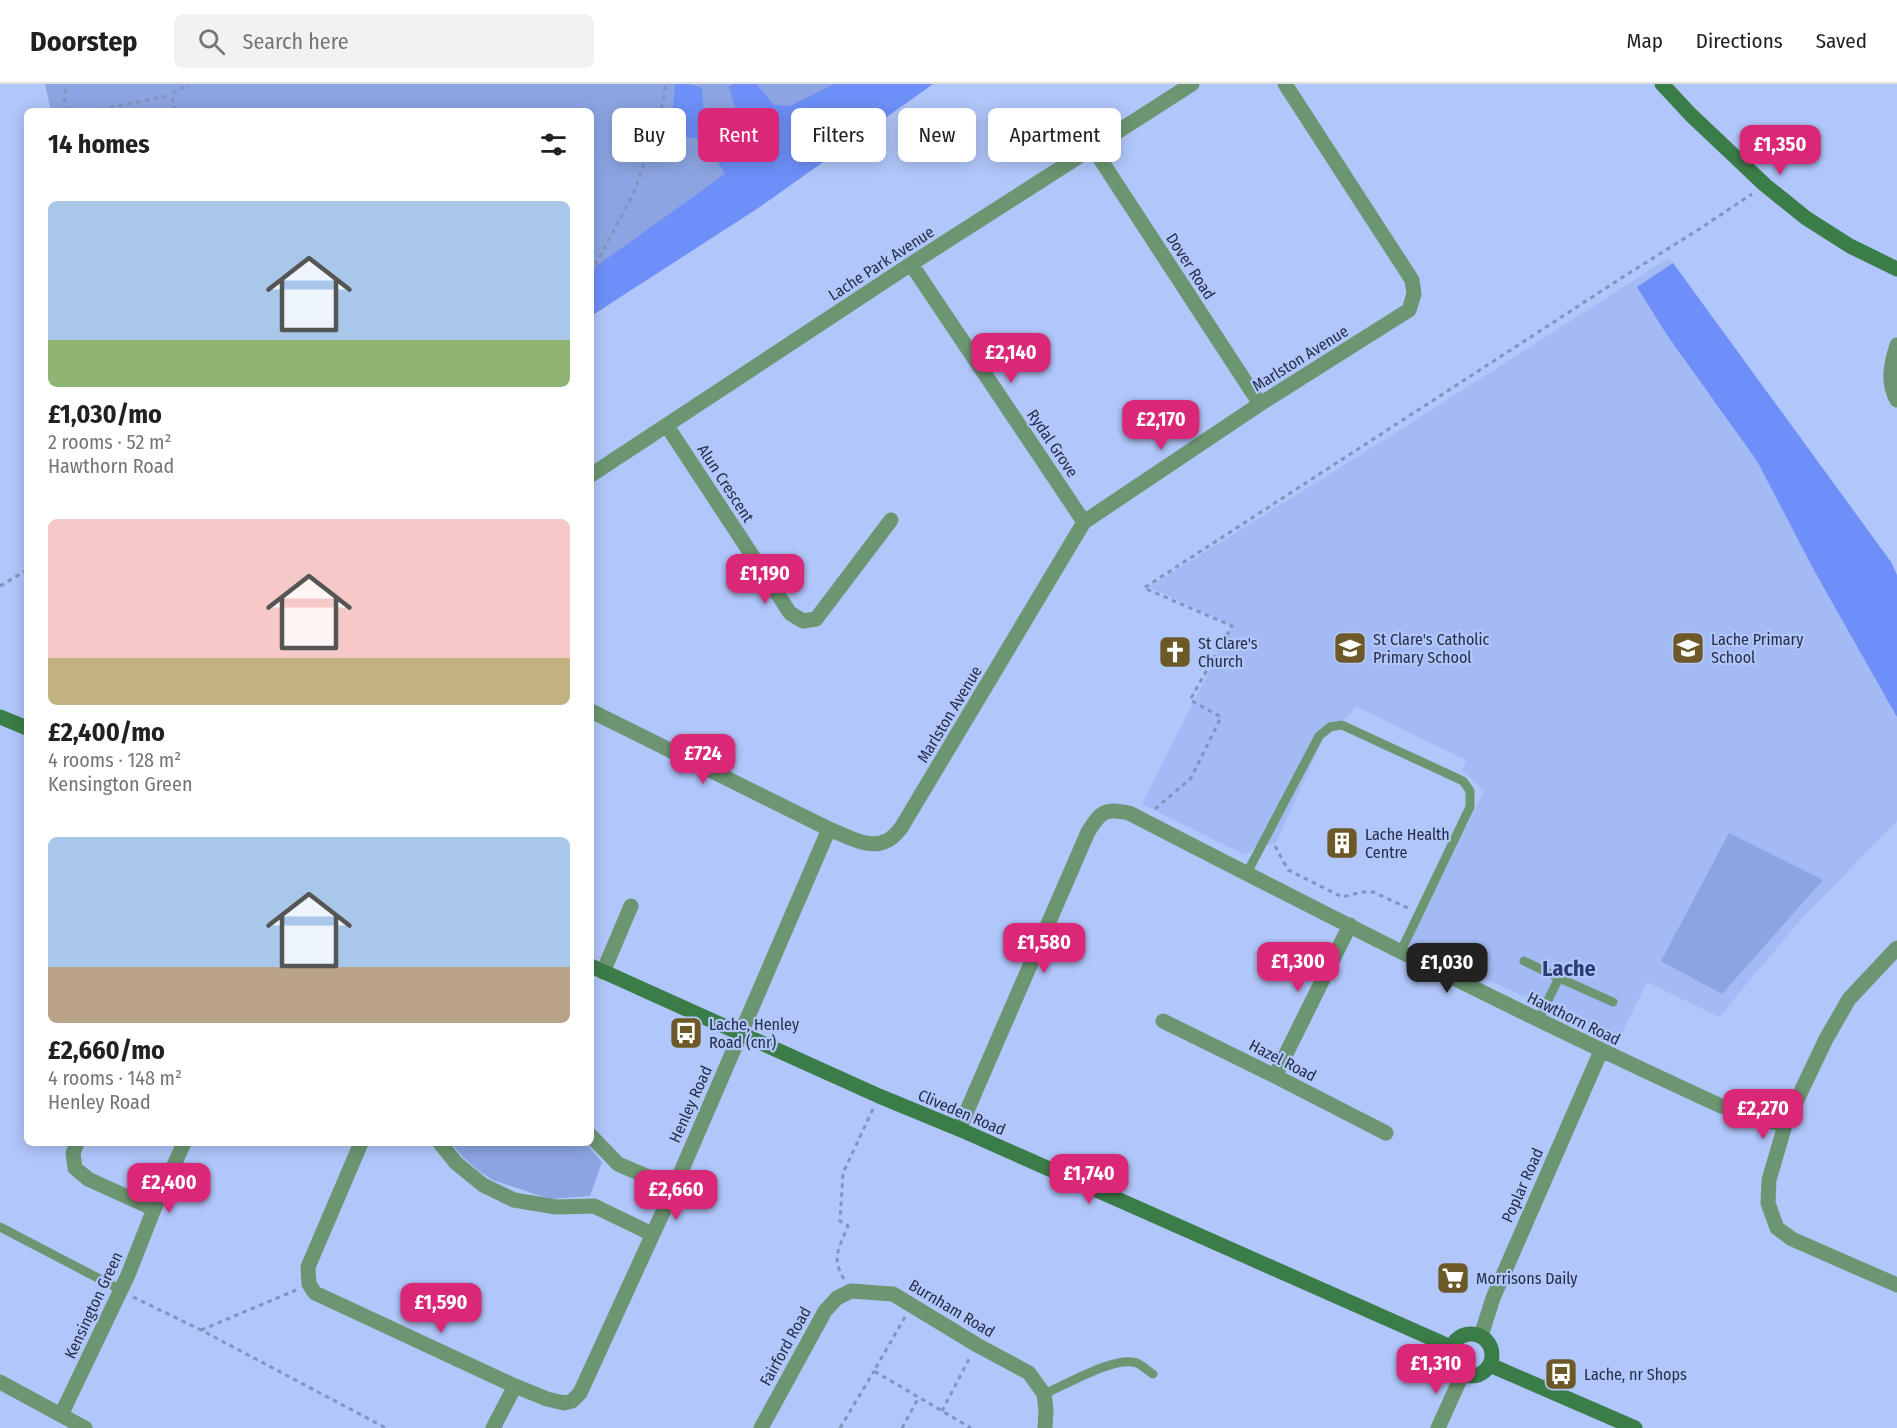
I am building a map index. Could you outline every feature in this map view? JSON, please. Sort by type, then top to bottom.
[{"type":"street","name":"Lache Park Avenue","points":[[1121,130],[1192,84]]},
{"type":"street","name":"Marlston Avenue","points":[[829,829],[867,844],[878,844],[888,841],[902,828],[1084,522],[1260,404],[1395,321],[1409,310],[1414,294],[1412,280],[1404,265],[1285,84]]},
{"type":"street","points":[[1662,84],[1691,115],[1766,185],[1806,218],[1841,241],[1897,269]]},
{"type":"street","name":"Lache Park Avenue","points":[[594,473],[911,264],[1071,162]]},
{"type":"street","name":"Dover Road","points":[[1102,162],[1260,404]]},
{"type":"street","name":"Rydal Grove","points":[[911,264],[1084,522]]},
{"type":"street","points":[[1897,345],[1890,375],[1897,400]]},
{"type":"street","name":"Alun Crescent","points":[[667,426],[790,613],[803,621],[816,619],[891,520]]},
{"type":"street","points":[[594,712],[829,829]]},
{"type":"street","points":[[0,717],[24,727]]},
{"type":"street","points":[[959,1130],[1088,832],[1098,816],[1105,811],[1114,810],[1136,817]]},
{"type":"street","name":"Hawthorn Road","points":[[1136,817],[1350,925],[1400,953],[1601,1051],[1720,1106],[1785,1125]]},
{"type":"street","name":"Henley Road","points":[[515,1386],[564,1403],[572,1401],[580,1393],[674,1188],[829,829]]},
{"type":"street","points":[[597,969],[631,906]]},
{"type":"street","points":[[1275,1076],[1350,925]]},
{"type":"street","points":[[1897,948],[1849,999],[1826,1039],[1785,1125],[1769,1180],[1768,1203],[1778,1228],[1792,1239],[1897,1285]]},
{"type":"street","name":"Cliveden Road","points":[[597,969],[879,1096],[1451,1347]]},
{"type":"street","name":"Hazel Road","points":[[1163,1021],[1386,1133]]},
{"type":"street","name":"Poplar Road","points":[[1481,1336],[1493,1298],[1601,1051]]},
{"type":"street","points":[[594,1139],[618,1164],[674,1188]]},
{"type":"street","points":[[76,1146],[73,1153],[75,1168],[88,1179],[154,1209]]},
{"type":"street","name":"Kensington Green","points":[[61,1415],[128,1275],[154,1209],[183,1146]]},
{"type":"street","points":[[360,1146],[308,1267],[309,1284],[315,1293],[332,1302],[515,1386],[493,1428]]},
{"type":"street","points":[[442,1146],[456,1163],[483,1185],[514,1200],[556,1207],[594,1206],[652,1234]]},
{"type":"street","name":"Burnham Road","points":[[851,1291],[893,1294],[977,1345],[1029,1373],[1044,1394]]},
{"type":"street","name":"Fairford Road","points":[[761,1428],[825,1311],[837,1298],[851,1291]]},
{"type":"street","points":[[1468,1333],[1481,1336],[1491,1346],[1493,1354],[1490,1365],[1479,1374],[1462,1375],[1450,1358],[1451,1347],[1461,1336],[1468,1333]]},
{"type":"street","points":[[1490,1365],[1635,1428]]},
{"type":"street","points":[[1438,1428],[1462,1375]]},
{"type":"street","points":[[0,1382],[85,1428]]},
{"type":"street","points":[[1044,1394],[1045,1428]]},
{"type":"lane","points":[[1247,873],[1314,744],[1319,736],[1330,727],[1342,725],[1463,782],[1470,791],[1470,807],[1400,953]]},
{"type":"lane","points":[[1524,961],[1613,1002]]},
{"type":"lane","points":[[1538,1020],[1559,978]]},
{"type":"lane","points":[[0,1227],[121,1290]]},
{"type":"lane","points":[[1044,1394],[1108,1364],[1122,1361],[1137,1363],[1153,1374]]},
{"type":"path","points":[[65,108],[66,84]]},
{"type":"path","points":[[594,267],[634,192],[659,121],[666,84]]},
{"type":"path","points":[[107,108],[172,95],[177,89],[190,87]]},
{"type":"path","points":[[172,95],[174,108]]},
{"type":"path","points":[[1136,817],[1191,778],[1221,717],[1190,700],[1232,626],[1144,588],[1766,185]]},
{"type":"path","points":[[0,586],[24,572]]},
{"type":"path","points":[[1268,836],[1288,870],[1342,897],[1373,892],[1418,913]]},
{"type":"path","points":[[851,1291],[837,1267],[838,1251],[848,1227],[840,1221],[843,1173],[879,1096]]},
{"type":"path","points":[[201,1330],[309,1284]]},
{"type":"path","points":[[121,1290],[386,1428]]},
{"type":"path","points":[[840,1428],[912,1305]]},
{"type":"path","points":[[942,1411],[977,1345]]},
{"type":"path","points":[[874,1371],[971,1428]]},
{"type":"path","points":[[902,1428],[919,1397]]},
{"type":"shaded area","points":[[45,84],[933,84],[886,117],[886,108],[791,108],[791,162],[823,162],[758,208],[594,314],[594,108],[50,108]]},
{"type":"shaded area","points":[[675,84],[702,88],[704,108],[698,108],[698,139],[686,137],[686,108],[673,108]]},
{"type":"shaded area","points":[[734,84],[756,84],[774,105],[790,106],[834,84],[933,84],[886,117],[886,108],[791,108],[791,162],[823,162],[758,208],[594,314],[594,268],[725,174],[718,162],[779,162],[779,108],[735,108],[729,87]]},
{"type":"shaded area","name":"Lache Primary School","points":[[1670,259],[1891,562],[1897,575],[1897,821],[1802,918],[1719,1017],[1647,982],[1618,1041],[1409,943],[1484,791],[1462,770],[1466,760],[1357,707],[1324,737],[1276,843],[1254,849],[1245,855],[1142,804],[1232,626],[1149,587]]},
{"type":"shaded area","points":[[1673,263],[1891,562],[1897,575],[1897,717],[1815,572],[1757,461],[1667,335],[1637,287]]},
{"type":"shaded area","points":[[1729,833],[1823,880],[1722,994],[1661,961]]},
{"type":"shaded area","points":[[454,1146],[589,1146],[602,1162],[590,1196],[550,1199],[493,1180],[464,1158]]},
{"type":"place","name":"St Clare's Catholic Primary School","points":[[1350,648]]},
{"type":"place","name":"Lache Primary School","points":[[1688,648]]},
{"type":"place","name":"St Clare's Church","points":[[1175,652]]},
{"type":"place","name":"Lache Health Centre","points":[[1342,843]]},
{"type":"place","name":"Lache, Henley Road (cnr)","points":[[686,1033]]},
{"type":"place","name":"Morrisons Daily","points":[[1453,1278]]},
{"type":"place","name":"Lache, nr Shops","points":[[1561,1374]]},
{"type":"district","name":"Lache","points":[[1569,968]]}]
